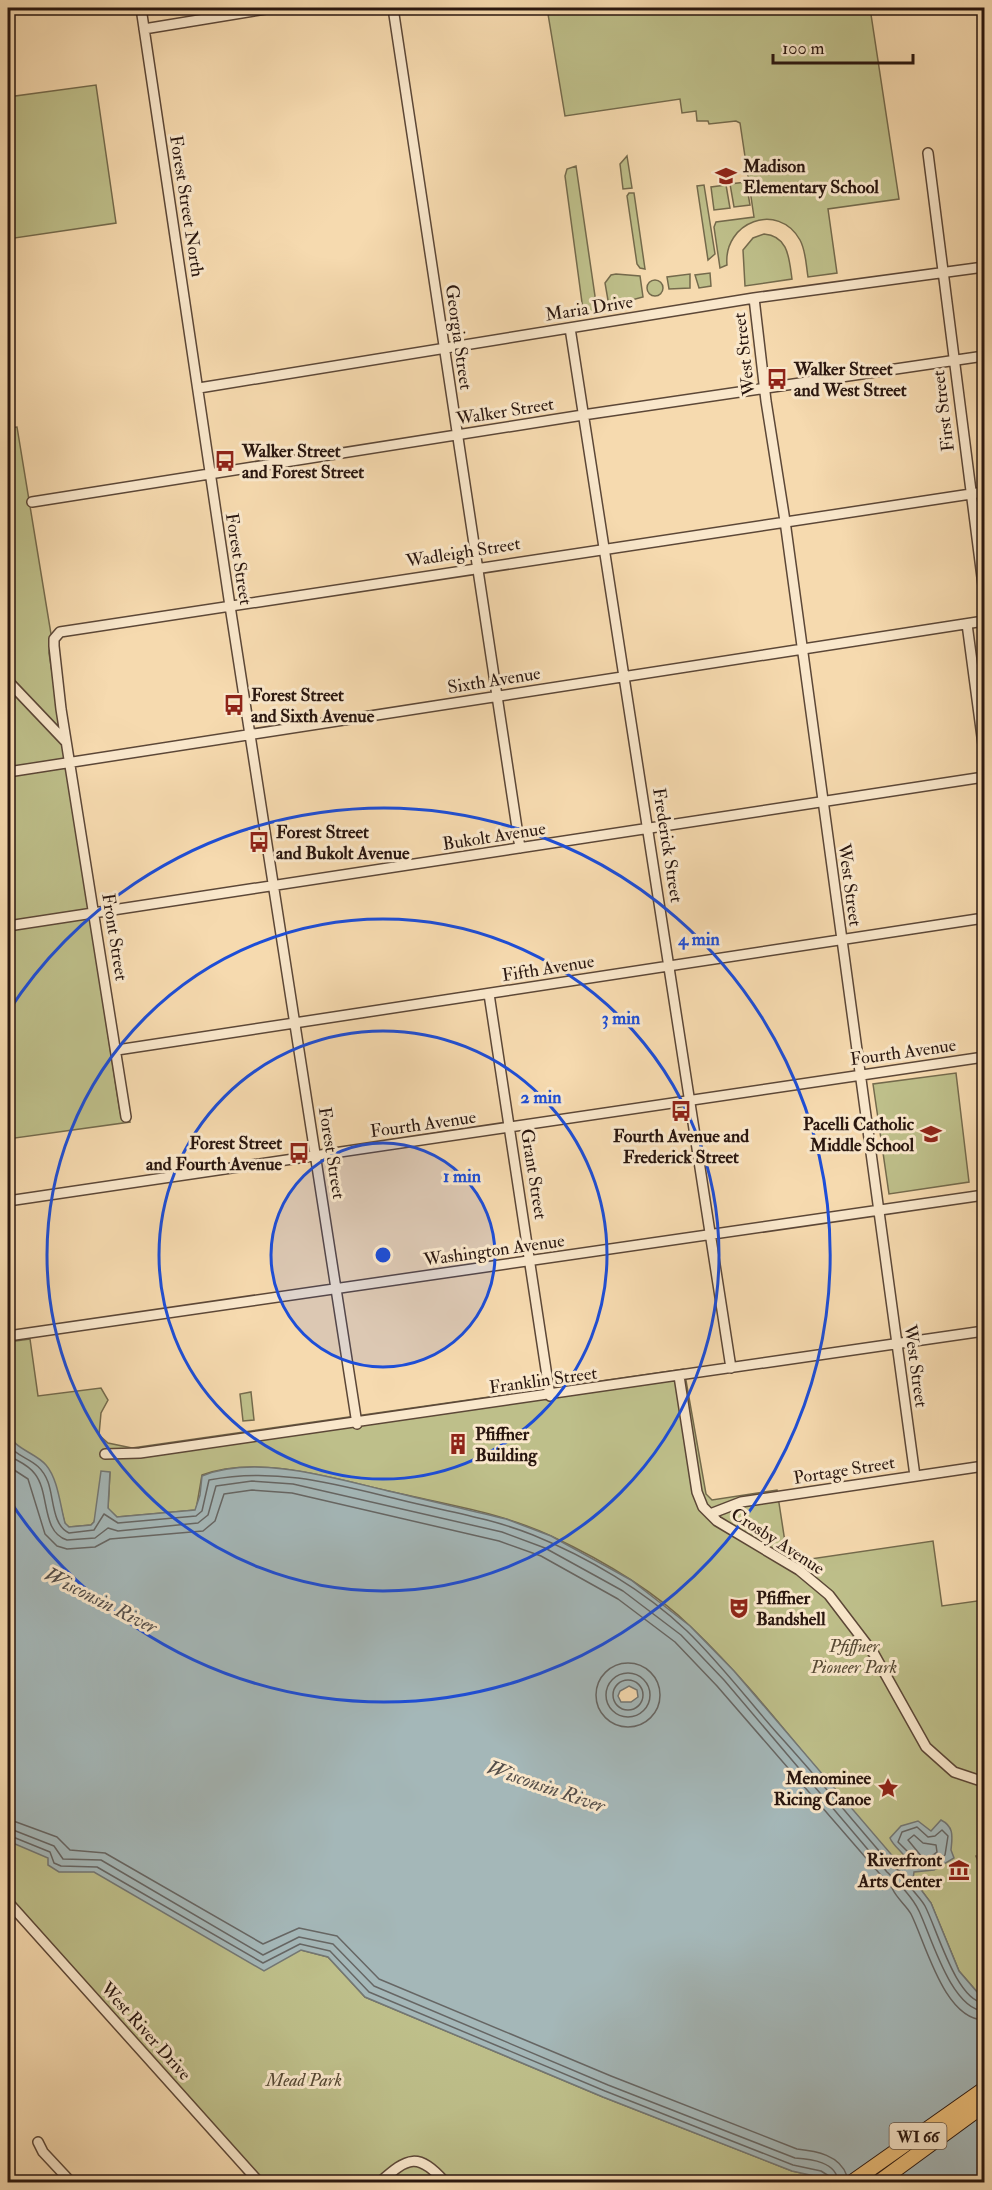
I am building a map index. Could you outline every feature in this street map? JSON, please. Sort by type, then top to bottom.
[{"type":"main road","name":"WI 66","points":[[852,2182],[984,2089]]},
{"type":"main road","name":"WI 66","points":[[879,2182],[984,2105]]},
{"type":"street","points":[[141,8],[144,28],[272,8]]},
{"type":"street","name":"Georgia Street","points":[[393,8],[520,848]]},
{"type":"street","name":"Forest Street North","points":[[144,28],[199,388]]},
{"type":"street","name":"First Street","points":[[928,153],[984,593]]},
{"type":"street","name":"Maria Drive","points":[[199,388],[754,298],[984,267]]},
{"type":"street","name":"West Street","points":[[754,298],[764,389],[785,521],[915,1476]]},
{"type":"street","name":"Frederick Street","points":[[570,328],[731,1368]]},
{"type":"street","name":"Walker Street","points":[[32,502],[584,415],[984,356]]},
{"type":"street","name":"Forest Street","points":[[199,388],[250,735]]},
{"type":"street","name":"Wadleigh Street","points":[[66,742],[55,660],[56,635],[68,629],[984,492]]},
{"type":"street","name":"Sixth Avenue","points":[[8,772],[984,621]]},
{"type":"street","points":[[967,624],[984,752]]},
{"type":"street","points":[[8,681],[66,742]]},
{"type":"street","points":[[250,735],[274,886]]},
{"type":"street","name":"Front Street","points":[[66,742],[126,1117]]},
{"type":"street","name":"Bukolt Avenue","points":[[8,926],[649,830],[984,777]]},
{"type":"street","name":"Forest Street","points":[[274,886],[357,1424]]},
{"type":"street","name":"Fifth Avenue","points":[[117,1050],[984,918]]},
{"type":"street","name":"Grant Street","points":[[489,994],[550,1396]]},
{"type":"street","name":"Fourth Avenue","points":[[8,1201],[510,1129],[984,1057]]},
{"type":"street","name":"Washington Avenue","points":[[8,1336],[984,1195]]},
{"type":"street","name":"Franklin Street","points":[[105,1454],[140,1453],[357,1424],[984,1331]]},
{"type":"street","name":"Crosby Avenue","points":[[679,1376],[697,1492],[703,1507],[710,1514],[799,1570],[829,1596],[874,1654],[926,1747],[954,1772],[984,1782]]},
{"type":"street","name":"Portage Street","points":[[710,1514],[741,1502],[984,1466]]},
{"type":"street","name":"West River Drive","points":[[8,1902],[259,2182]]},
{"type":"street","points":[[38,2142],[43,2152],[71,2182]]},
{"type":"street","points":[[380,2182],[402,2164],[424,2162],[445,2182]]},
{"type":"green space","points":[[547,8],[870,8],[899,199],[828,209],[837,273],[808,277],[805,253],[800,240],[790,228],[779,221],[766,219],[743,228],[734,237],[728,250],[727,265],[720,268],[714,227],[716,222],[754,217],[740,123],[736,121],[709,124],[708,121],[697,121],[696,111],[682,113],[680,99],[565,116]]},
{"type":"green space","points":[[96,85],[116,223],[8,239],[8,97]]},
{"type":"green space","points":[[627,156],[632,188],[623,189],[620,164]]},
{"type":"green space","points":[[576,166],[596,303],[594,312],[586,315],[583,310],[565,176],[567,169]]},
{"type":"green space","points":[[746,182],[750,205],[734,207],[730,184]]},
{"type":"green space","points":[[704,185],[715,254],[708,260],[697,186]]},
{"type":"green space","points":[[726,185],[730,208],[714,210],[711,187]]},
{"type":"green space","points":[[629,193],[634,193],[645,269],[640,268],[637,264],[627,196]]},
{"type":"green space","points":[[764,234],[778,239],[783,244],[788,256],[792,279],[745,286],[743,250],[753,238]]},
{"type":"green space","points":[[710,273],[711,286],[699,288],[695,275]]},
{"type":"green space","points":[[690,274],[690,288],[669,289],[667,277]]},
{"type":"green space","points":[[611,275],[640,276],[643,297],[609,306],[605,283]]},
{"type":"green space","points":[[655,280],[663,288],[655,296],[647,288]]},
{"type":"green space","points":[[17,427],[51,634],[49,653],[120,1112],[122,1118],[129,1118],[130,1122],[8,1139],[8,428]]},
{"type":"green space","name":"Pacelli Catholic Middle School","points":[[956,1073],[969,1182],[889,1194],[873,1084]]},
{"type":"green space","name":"Pfiffner Pioneer Park","points":[[30,1339],[38,1396],[101,1388],[108,1400],[101,1413],[99,1435],[108,1443],[132,1448],[684,1369],[706,1494],[712,1500],[777,1490],[787,1555],[797,1561],[933,1541],[942,1606],[984,1600],[984,1855],[976,1856],[984,1876],[984,2000],[959,1971],[931,1903],[913,1879],[856,1817],[776,1719],[721,1657],[660,1600],[607,1565],[531,1527],[467,1508],[315,1474],[268,1467],[223,1469],[202,1475],[196,1510],[117,1517],[108,1509],[110,1472],[94,1522],[91,1525],[69,1527],[65,1524],[54,1481],[15,1444],[8,1431],[8,1342]]},
{"type":"green space","points":[[251,1392],[254,1420],[243,1421],[240,1394]]},
{"type":"green space","name":"Mead Park","points":[[8,1833],[301,1950],[328,1957],[365,1997],[603,2097],[792,2171],[819,2177],[829,2182],[445,2182],[442,2179],[437,2182],[259,2182],[8,1901]]},
{"type":"water","name":"Wisconsin River","points":[[8,1431],[14,1442],[46,1465],[50,1471],[56,1485],[65,1523],[69,1527],[91,1525],[94,1522],[101,1471],[110,1472],[108,1508],[117,1517],[195,1510],[200,1495],[202,1476],[246,1467],[295,1470],[320,1475],[506,1519],[551,1536],[631,1580],[690,1626],[734,1671],[902,1867],[909,1865],[908,1861],[890,1838],[901,1826],[918,1821],[931,1831],[941,1820],[949,1826],[952,1833],[951,1850],[954,1858],[934,1870],[914,1872],[913,1879],[931,1903],[959,1971],[984,2000],[984,2182],[829,2182],[819,2177],[792,2171],[603,2097],[365,1997],[328,1957],[301,1950],[264,1971],[94,1872],[59,1872],[48,1865],[48,1858],[8,1841]],"holes":[[[629,1686],[637,1690],[638,1697],[631,1702],[621,1702],[618,1696],[620,1691]]]},
{"type":"place","name":"Madison Elementary School","points":[[726,176]]},
{"type":"place","name":"Walker Street and West Street","points":[[777,379]]},
{"type":"place","name":"Walker Street and Forest Street","points":[[225,461]]},
{"type":"place","name":"Forest Street and Sixth Avenue","points":[[234,705]]},
{"type":"place","name":"Forest Street and Bukolt Avenue","points":[[259,842]]},
{"type":"place","name":"Fourth Avenue and Frederick Street","points":[[681,1111]]},
{"type":"place","name":"Pacelli Catholic Middle School","points":[[931,1134]]},
{"type":"place","name":"Forest Street and Fourth Avenue","points":[[299,1153]]},
{"type":"place","name":"Pfiffner Building","points":[[458,1444]]},
{"type":"place","name":"Pfiffner Bandshell","points":[[739,1608]]},
{"type":"place","name":"Menominee Ricing Canoe","points":[[888,1788]]},
{"type":"place","name":"Riverfront Arts Center","points":[[959,1870]]}]
